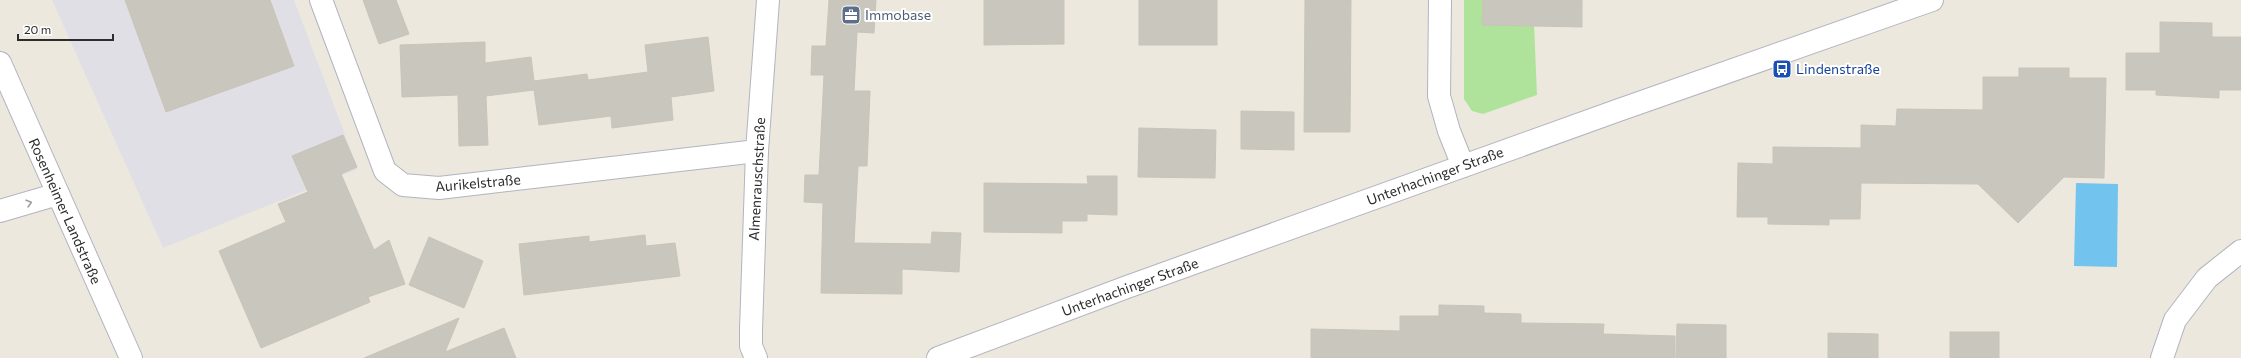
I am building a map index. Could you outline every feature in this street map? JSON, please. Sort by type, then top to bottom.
[{"type":"main road","name":"Aurikelstraße","points":[[321,0],[385,171],[403,185],[439,188],[757,151]]},
{"type":"main road","name":"Almenrauschstraße","points":[[756,358],[751,341],[757,151],[768,0]]},
{"type":"main road","points":[[1440,0],[1439,96],[1449,131],[1463,166]]},
{"type":"main road","name":"Unterhachinger Straße","points":[[938,358],[1127,287],[1932,0]]},
{"type":"main road","name":"Rosenheimer Landstraße","points":[[0,63],[131,358]]},
{"type":"main road","points":[[0,211],[58,194]]},
{"type":"main road","points":[[2162,358],[2175,320],[2207,278],[2241,251]]},
{"type":"shaded area","points":[[52,0],[294,0],[358,169],[163,248]]},
{"type":"green space","points":[[1464,0],[1533,0],[1537,95],[1483,114],[1472,111],[1464,99]]},
{"type":"water","points":[[2076,183],[2118,184],[2117,267],[2074,266]]},
{"type":"building","points":[[125,0],[270,0],[294,66],[166,112]]},
{"type":"building","points":[[363,0],[396,0],[409,34],[379,44]]},
{"type":"building","points":[[829,0],[876,0],[874,33],[857,32],[854,91],[870,91],[867,166],[858,166],[854,243],[931,244],[932,232],[961,233],[959,272],[902,269],[902,294],[821,293],[823,203],[804,202],[805,175],[819,175],[824,75],[811,75],[812,46],[826,46]]},
{"type":"building","points":[[984,0],[1064,0],[1064,44],[984,45]]},
{"type":"building","points":[[1139,0],[1217,0],[1217,45],[1139,45]]},
{"type":"building","points":[[1305,0],[1351,0],[1350,132],[1304,132]]},
{"type":"building","points":[[1483,0],[1582,0],[1582,27],[1482,25]]},
{"type":"building","points":[[2160,22],[2212,23],[2212,37],[2241,37],[2241,90],[2219,90],[2219,98],[2156,95],[2156,90],[2126,90],[2126,53],[2160,53]]},
{"type":"building","points":[[708,37],[714,91],[671,97],[673,120],[612,128],[611,116],[539,125],[534,90],[486,96],[488,145],[459,146],[458,95],[402,97],[400,45],[485,42],[485,63],[531,57],[534,81],[587,74],[588,80],[648,72],[645,45]]},
{"type":"building","points":[[2019,68],[2069,68],[2069,78],[2106,78],[2104,178],[2064,177],[2018,223],[1978,184],[1861,183],[1860,219],[1829,219],[1829,225],[1768,224],[1768,217],[1737,217],[1738,163],[1773,164],[1773,147],[1861,148],[1861,125],[1896,126],[1897,109],[1983,110],[1983,77],[2019,77]]},
{"type":"building","points":[[1241,111],[1294,112],[1294,150],[1241,149]]},
{"type":"building","points":[[1139,128],[1216,130],[1215,178],[1138,177]]},
{"type":"building","points":[[343,135],[357,167],[341,174],[374,250],[389,240],[405,284],[368,297],[370,302],[261,348],[219,251],[286,222],[278,204],[308,192],[292,156]]},
{"type":"building","points":[[1087,176],[1117,176],[1117,215],[1087,214],[1087,221],[1062,221],[1062,233],[984,232],[984,183],[1088,184]]},
{"type":"building","points":[[645,235],[646,246],[675,243],[680,276],[524,295],[519,244],[589,236],[589,242]]},
{"type":"building","points":[[429,237],[483,261],[464,308],[409,285]]},
{"type":"building","points":[[1439,305],[1484,306],[1484,313],[1521,314],[1521,323],[1604,324],[1603,334],[1675,336],[1675,358],[1311,358],[1311,329],[1400,331],[1400,316],[1439,316]]},
{"type":"building","points":[[459,318],[445,352],[504,328],[516,358],[364,358]]},
{"type":"building","points":[[1677,324],[1726,325],[1726,358],[1676,358]]},
{"type":"building","points":[[1950,332],[1999,332],[1999,358],[1950,358]]},
{"type":"building","points":[[1828,333],[1878,334],[1878,358],[1828,358]]},
{"type":"place","name":"Immobase","points":[[851,15]]},
{"type":"place","name":"Lindenstraße","points":[[1782,69]]}]
